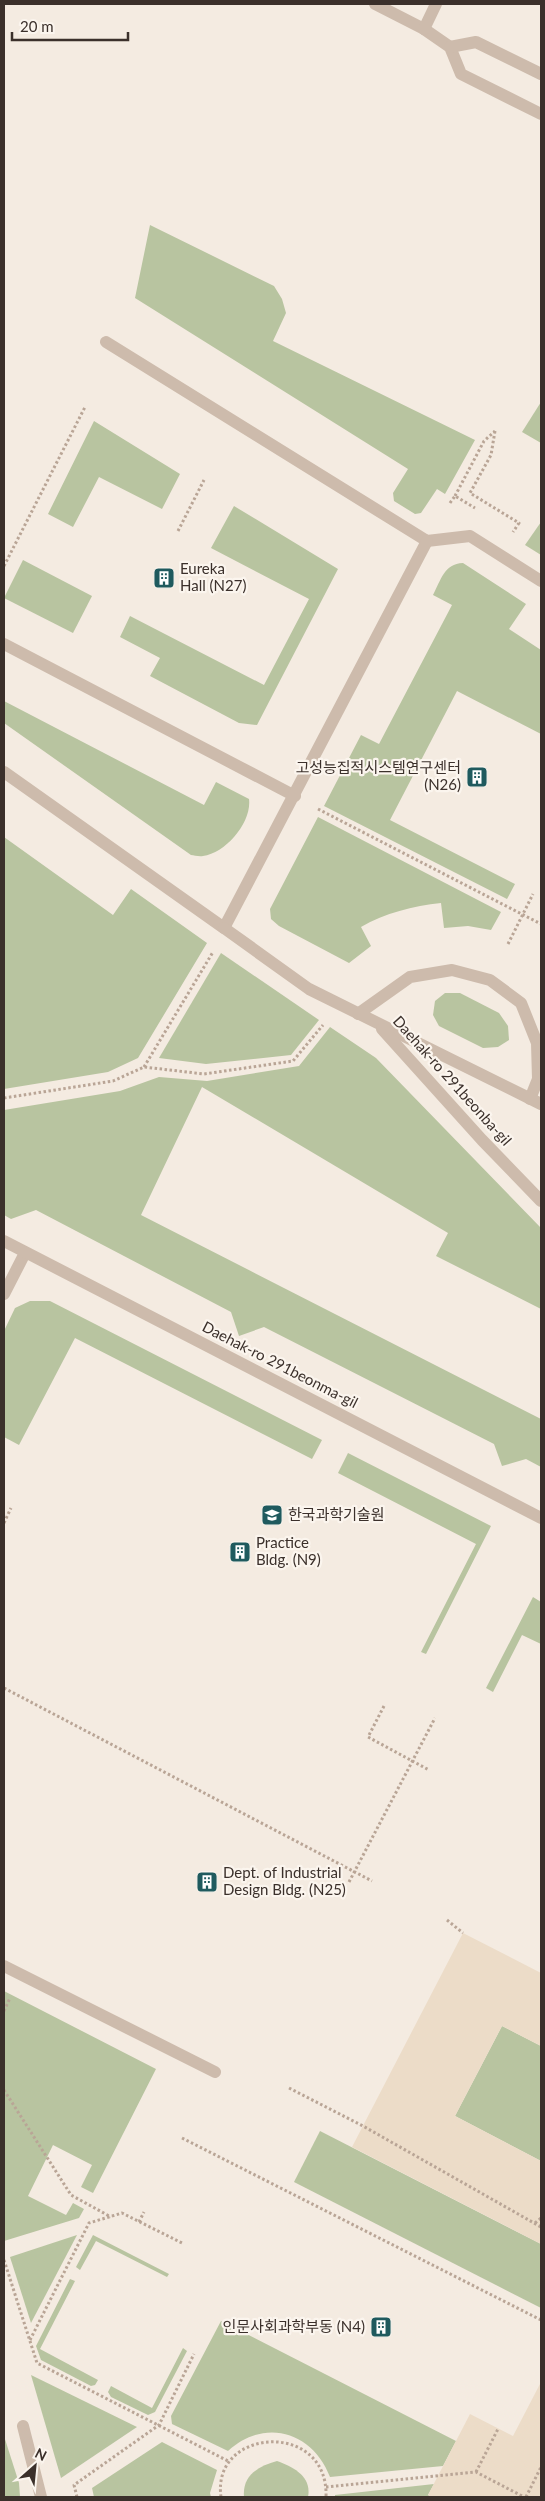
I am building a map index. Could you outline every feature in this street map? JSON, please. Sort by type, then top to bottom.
[{"type":"street","points":[[375,4],[424,29],[450,47],[461,74],[541,114]]},
{"type":"street","points":[[424,29],[436,4]]},
{"type":"street","points":[[450,47],[476,42],[541,74]]},
{"type":"street","points":[[106,342],[427,541],[470,536],[541,581]]},
{"type":"street","points":[[224,928],[295,796],[427,541]]},
{"type":"street","points":[[4,644],[295,796]]},
{"type":"street","points":[[4,772],[309,989],[378,1024]]},
{"type":"street","points":[[358,1014],[410,978],[452,970],[490,980],[521,1003],[537,1043],[538,1079],[536,1102]]},
{"type":"street","name":"Daehak-ro 291beonba-gil","points":[[378,1024],[536,1102]]},
{"type":"street","name":"Daehak-ro 291beonba-gil","points":[[378,1024],[482,1140],[541,1201]]},
{"type":"street","name":"Daehak-ro 291beonma-gil","points":[[4,1241],[541,1518]]},
{"type":"street","points":[[4,1294],[25,1252]]},
{"type":"street","points":[[4,1966],[215,2072]]},
{"type":"street","points":[[23,2426],[42,2497]]},
{"type":"path","points":[[4,566],[85,407]]},
{"type":"path","points":[[450,503],[484,441],[495,430],[491,455],[470,493],[519,523],[513,533],[505,527]]},
{"type":"path","points":[[178,531],[204,480]]},
{"type":"path","points":[[455,496],[480,512]]},
{"type":"path","points":[[316,808],[541,924]]},
{"type":"path","points":[[508,944],[533,894]]},
{"type":"path","points":[[144,1068],[215,948]]},
{"type":"path","points":[[4,1098],[113,1080],[144,1068],[204,1074],[293,1061],[324,1024]]},
{"type":"path","points":[[4,1523],[11,1508]]},
{"type":"path","points":[[4,1688],[372,1881]]},
{"type":"path","points":[[384,1706],[368,1737],[429,1770]]},
{"type":"path","points":[[349,1882],[434,1718]]},
{"type":"path","points":[[447,1920],[464,1933]]},
{"type":"path","points":[[4,2011],[12,1995]]},
{"type":"path","points":[[289,2088],[363,2126],[541,2227]]},
{"type":"path","points":[[4,2090],[71,2195],[112,2217]]},
{"type":"path","points":[[182,2138],[541,2320]]},
{"type":"path","points":[[139,2222],[144,2212]]},
{"type":"path","points":[[30,2340],[89,2223],[122,2214],[184,2244]]},
{"type":"path","points":[[535,2223],[541,2218]]},
{"type":"path","points":[[4,2260],[37,2363],[230,2462]]},
{"type":"path","points":[[76,2497],[74,2485],[159,2425],[194,2354]]},
{"type":"path","points":[[476,2472],[498,2429]]},
{"type":"path","points":[[221,2497],[223,2476],[230,2462],[243,2450],[259,2442],[277,2441],[294,2445],[309,2454],[320,2468],[326,2487],[326,2497]]},
{"type":"path","points":[[326,2487],[476,2472],[525,2497],[541,2468]]},
{"type":"green space","points":[[150,225],[274,286],[282,299],[286,313],[273,341],[475,440],[445,494],[437,489],[421,513],[415,514],[394,501],[393,493],[408,469],[135,298]]},
{"type":"green space","points":[[541,402],[541,443],[522,432]]},
{"type":"green space","points":[[94,421],[180,474],[162,509],[99,477],[73,527],[48,514]]},
{"type":"green space","points":[[234,506],[338,569],[257,725],[239,723],[150,676],[160,658],[120,637],[130,616],[264,685],[309,599],[211,548]]},
{"type":"green space","points":[[541,522],[541,555],[525,545]]},
{"type":"green space","points":[[23,560],[92,596],[73,633],[4,598]]},
{"type":"green space","points":[[463,563],[526,604],[509,629],[541,650],[541,734],[457,691],[390,820],[515,884],[507,899],[324,806],[361,735],[379,744],[452,605],[433,595],[447,570],[451,566]]},
{"type":"green space","points":[[4,701],[204,805],[216,782],[249,799],[249,808],[242,826],[228,843],[212,854],[203,856],[191,855],[4,723]]},
{"type":"green space","points":[[318,817],[501,912],[491,930],[468,926],[444,928],[441,903],[410,908],[389,914],[361,927],[371,946],[349,963],[279,926],[271,919],[270,909]]},
{"type":"green space","points":[[4,837],[113,915],[131,889],[207,943],[138,1058],[108,1072],[4,1089]]},
{"type":"green space","points":[[221,953],[319,1020],[291,1055],[206,1064],[159,1058]]},
{"type":"green space","points":[[445,993],[460,993],[499,1013],[508,1026],[509,1040],[498,1047],[483,1048],[439,1026],[433,1015],[435,1001]]},
{"type":"green space","points":[[330,1027],[376,1058],[541,1228],[541,1309],[436,1256],[448,1233],[202,1087],[141,1215],[541,1419],[541,1467],[526,1459],[502,1466],[494,1444],[264,1327],[239,1336],[231,1312],[36,1210],[11,1219],[4,1215],[4,1110],[120,1091],[159,1077],[207,1081],[299,1066]]},
{"type":"green space","points":[[30,1301],[50,1301],[322,1440],[312,1459],[75,1338],[19,1445],[4,1437],[4,1331],[15,1308]]},
{"type":"green space","points":[[348,1453],[491,1526],[426,1654],[421,1652],[476,1544],[338,1473]]},
{"type":"green space","points":[[533,1597],[541,1602],[541,1644],[522,1635],[493,1692],[486,1688]]},
{"type":"green space","points":[[4,1991],[156,2069],[93,2193],[81,2187],[92,2165],[53,2145],[28,2196],[66,2215],[73,2203],[84,2209],[79,2218],[4,2241]]},
{"type":"green space","points":[[502,2026],[541,2046],[541,2161],[455,2116]]},
{"type":"green space","points":[[320,2131],[541,2244],[541,2308],[294,2182]]},
{"type":"green space","points":[[77,2235],[31,2323],[10,2257]]},
{"type":"green space","points":[[93,2235],[169,2274],[167,2277],[96,2241],[80,2270],[76,2267]]},
{"type":"green space","points":[[70,2279],[75,2281],[40,2349],[98,2380],[95,2385],[91,2386],[41,2360],[36,2346]]},
{"type":"green space","points":[[221,2321],[456,2441],[443,2466],[330,2477],[312,2449],[300,2440],[286,2434],[272,2432],[257,2434],[242,2441],[228,2451],[172,2424],[171,2416]]},
{"type":"green space","points":[[183,2348],[187,2351],[155,2412],[148,2415],[111,2397],[108,2392],[111,2386],[152,2408]]},
{"type":"green space","points":[[31,2375],[137,2427],[61,2478]]},
{"type":"green space","points":[[4,2436],[19,2483],[20,2497],[4,2497]]},
{"type":"green space","points":[[162,2442],[217,2470],[210,2493],[211,2497],[94,2497],[92,2488]]},
{"type":"green space","points":[[277,2461],[290,2466],[304,2478],[309,2490],[308,2497],[244,2497],[244,2489],[249,2477],[258,2469]]},
{"type":"green space","points":[[434,2484],[428,2495],[432,2497],[335,2497],[335,2495]]},
{"type":"shaded area","points":[[463,1933],[541,1973],[541,2046],[502,2026],[455,2116],[541,2161],[541,2244],[352,2147]]},
{"type":"shaded area","points":[[541,2382],[541,2497],[432,2497],[428,2495],[470,2414],[513,2436]]},
{"type":"place","name":"Eureka Hall (N27)","points":[[164,578]]},
{"type":"place","name":"고성능집적시스템연구센터 (N26)","points":[[477,777]]},
{"type":"place","name":"한국과학기술원","points":[[272,1515]]},
{"type":"place","name":"Practice Bldg. (N9)","points":[[240,1552]]},
{"type":"place","name":"Dept. of Industrial Design Bldg. (N25)","points":[[207,1882]]},
{"type":"place","name":"인문사회과학부동 (N4)","points":[[381,2327]]}]
